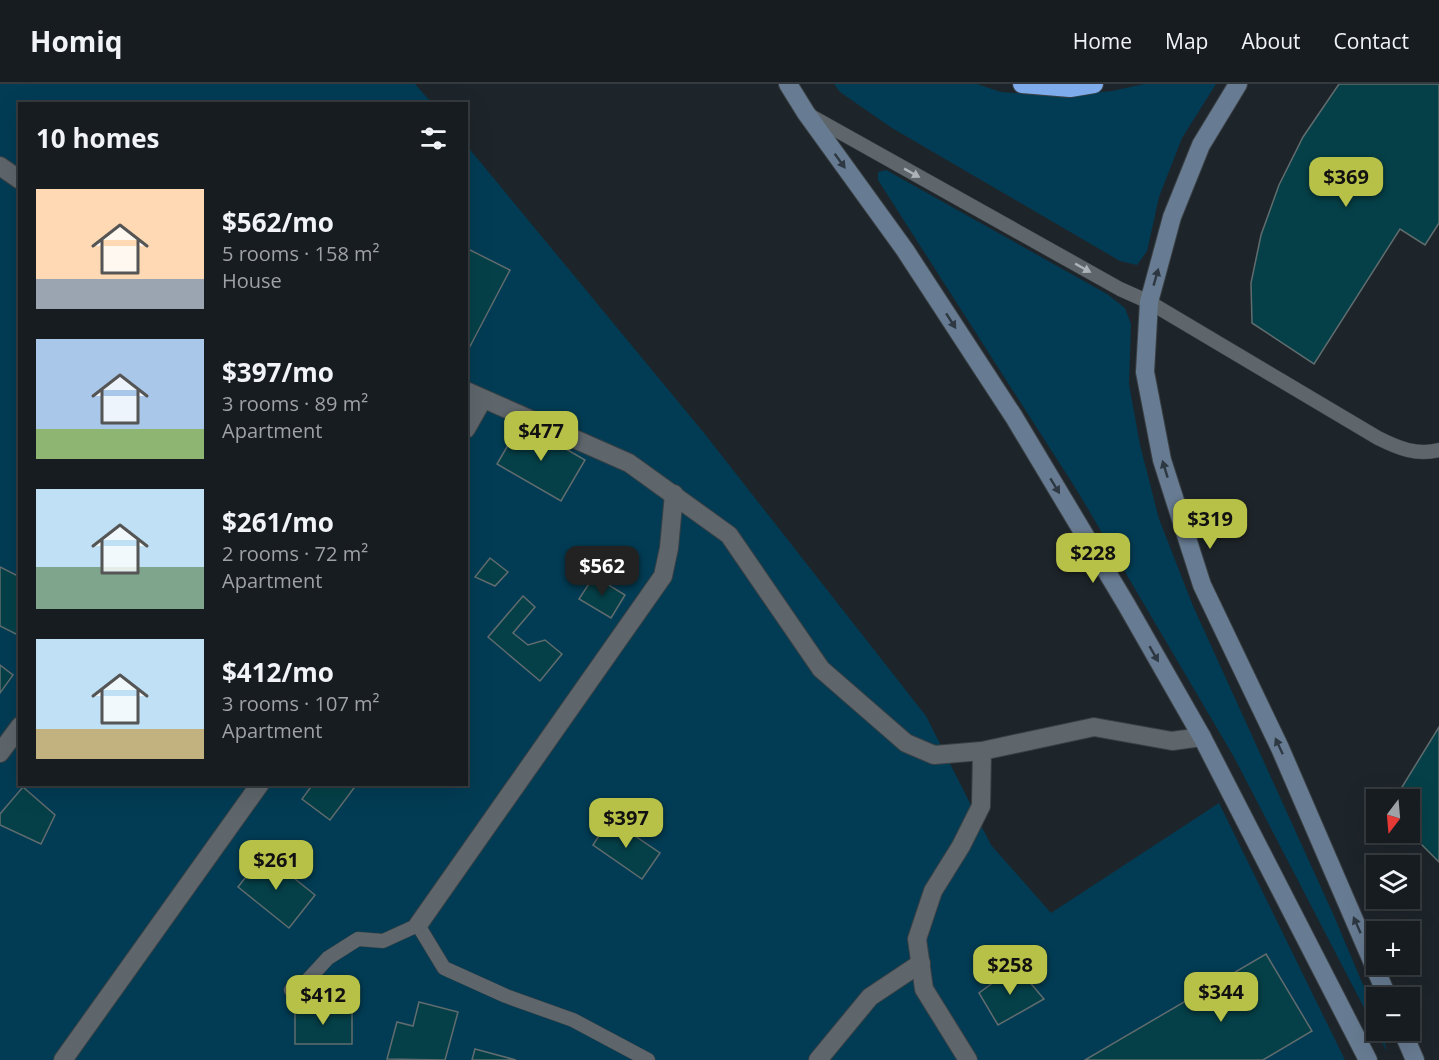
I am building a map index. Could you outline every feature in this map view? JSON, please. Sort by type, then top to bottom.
[{"type":"highway","points":[[1022,84],[1070,88],[1094,84]]},
{"type":"main road","points":[[788,84],[806,114],[905,250],[1014,417],[1126,604],[1202,737],[1368,1060]]},
{"type":"main road","points":[[1238,84],[1201,145],[1172,218],[1149,302],[1145,372],[1162,460],[1202,585],[1280,748],[1383,987]]},
{"type":"main road","points":[[1407,1041],[1415,1060]]},
{"type":"street","points":[[0,166],[18,179]]},
{"type":"street","points":[[468,421],[475,395],[629,463],[674,494],[729,535],[821,669],[906,743],[934,755],[982,751],[1094,727],[1172,741],[1202,737]]},
{"type":"street","points":[[418,925],[663,576],[669,548],[674,494]]},
{"type":"street","points":[[0,753],[18,729]]},
{"type":"street","points":[[968,1060],[924,989],[917,939],[933,891],[961,846],[981,806],[982,751]]},
{"type":"street","points":[[63,1060],[259,786]]},
{"type":"street","points":[[819,1060],[870,996],[921,963]]},
{"type":"lane","points":[[806,114],[1120,289],[1149,302],[1397,448],[1418,453],[1439,450]]},
{"type":"lane","points":[[291,990],[304,984],[328,958],[358,939],[382,941],[418,925],[444,968],[506,996],[573,1020],[648,1060]]},
{"type":"shaded area","points":[[0,84],[415,84],[431,102],[18,102],[18,786],[468,786],[468,147],[704,433],[926,716],[991,845],[1051,913],[1219,803],[1345,1060],[0,1060]]},
{"type":"shaded area","points":[[834,84],[977,84],[1001,92],[1059,96],[1112,91],[1144,84],[1216,84],[1182,138],[1159,197],[1147,251],[1137,265],[1120,261],[892,128],[840,92]]},
{"type":"shaded area","points":[[886,170],[1107,294],[1125,308],[1131,324],[1129,384],[1140,445],[1159,519],[1193,606],[1334,916],[1366,992],[1366,1012],[1234,757],[1078,492],[878,180],[878,172]]},
{"type":"building","points":[[1339,84],[1439,84],[1439,223],[1425,245],[1400,229],[1314,364],[1252,323],[1251,283],[1261,235],[1279,185],[1303,137]]},
{"type":"building","points":[[468,249],[510,270],[468,350]]},
{"type":"building","points":[[521,423],[585,460],[561,501],[497,464]]},
{"type":"building","points":[[490,558],[508,572],[495,586],[475,577]]},
{"type":"building","points":[[0,567],[18,576],[18,635],[0,626]]},
{"type":"building","points":[[594,576],[625,595],[611,618],[579,599]]},
{"type":"building","points":[[523,596],[535,607],[513,633],[528,645],[545,640],[562,654],[540,681],[488,637]]},
{"type":"building","points":[[0,665],[13,675],[0,693]]},
{"type":"building","points":[[1439,727],[1439,862],[1420,843],[1420,789],[1401,789]]},
{"type":"building","points":[[312,786],[356,786],[330,820],[302,799]]},
{"type":"building","points":[[23,787],[55,815],[41,844],[0,825],[0,814]]},
{"type":"building","points":[[610,819],[660,853],[642,879],[593,845]]},
{"type":"building","points":[[264,854],[315,895],[289,928],[238,887]]},
{"type":"building","points":[[1266,954],[1312,1031],[1263,1060],[1085,1060]]},
{"type":"building","points":[[1016,966],[1044,999],[998,1025],[979,993]]},
{"type":"building","points":[[419,1002],[458,1012],[445,1060],[387,1059],[397,1022],[413,1026]]},
{"type":"building","points":[[295,1007],[352,1008],[352,1044],[295,1044]]},
{"type":"building","points":[[475,1049],[516,1060],[472,1060]]}]
